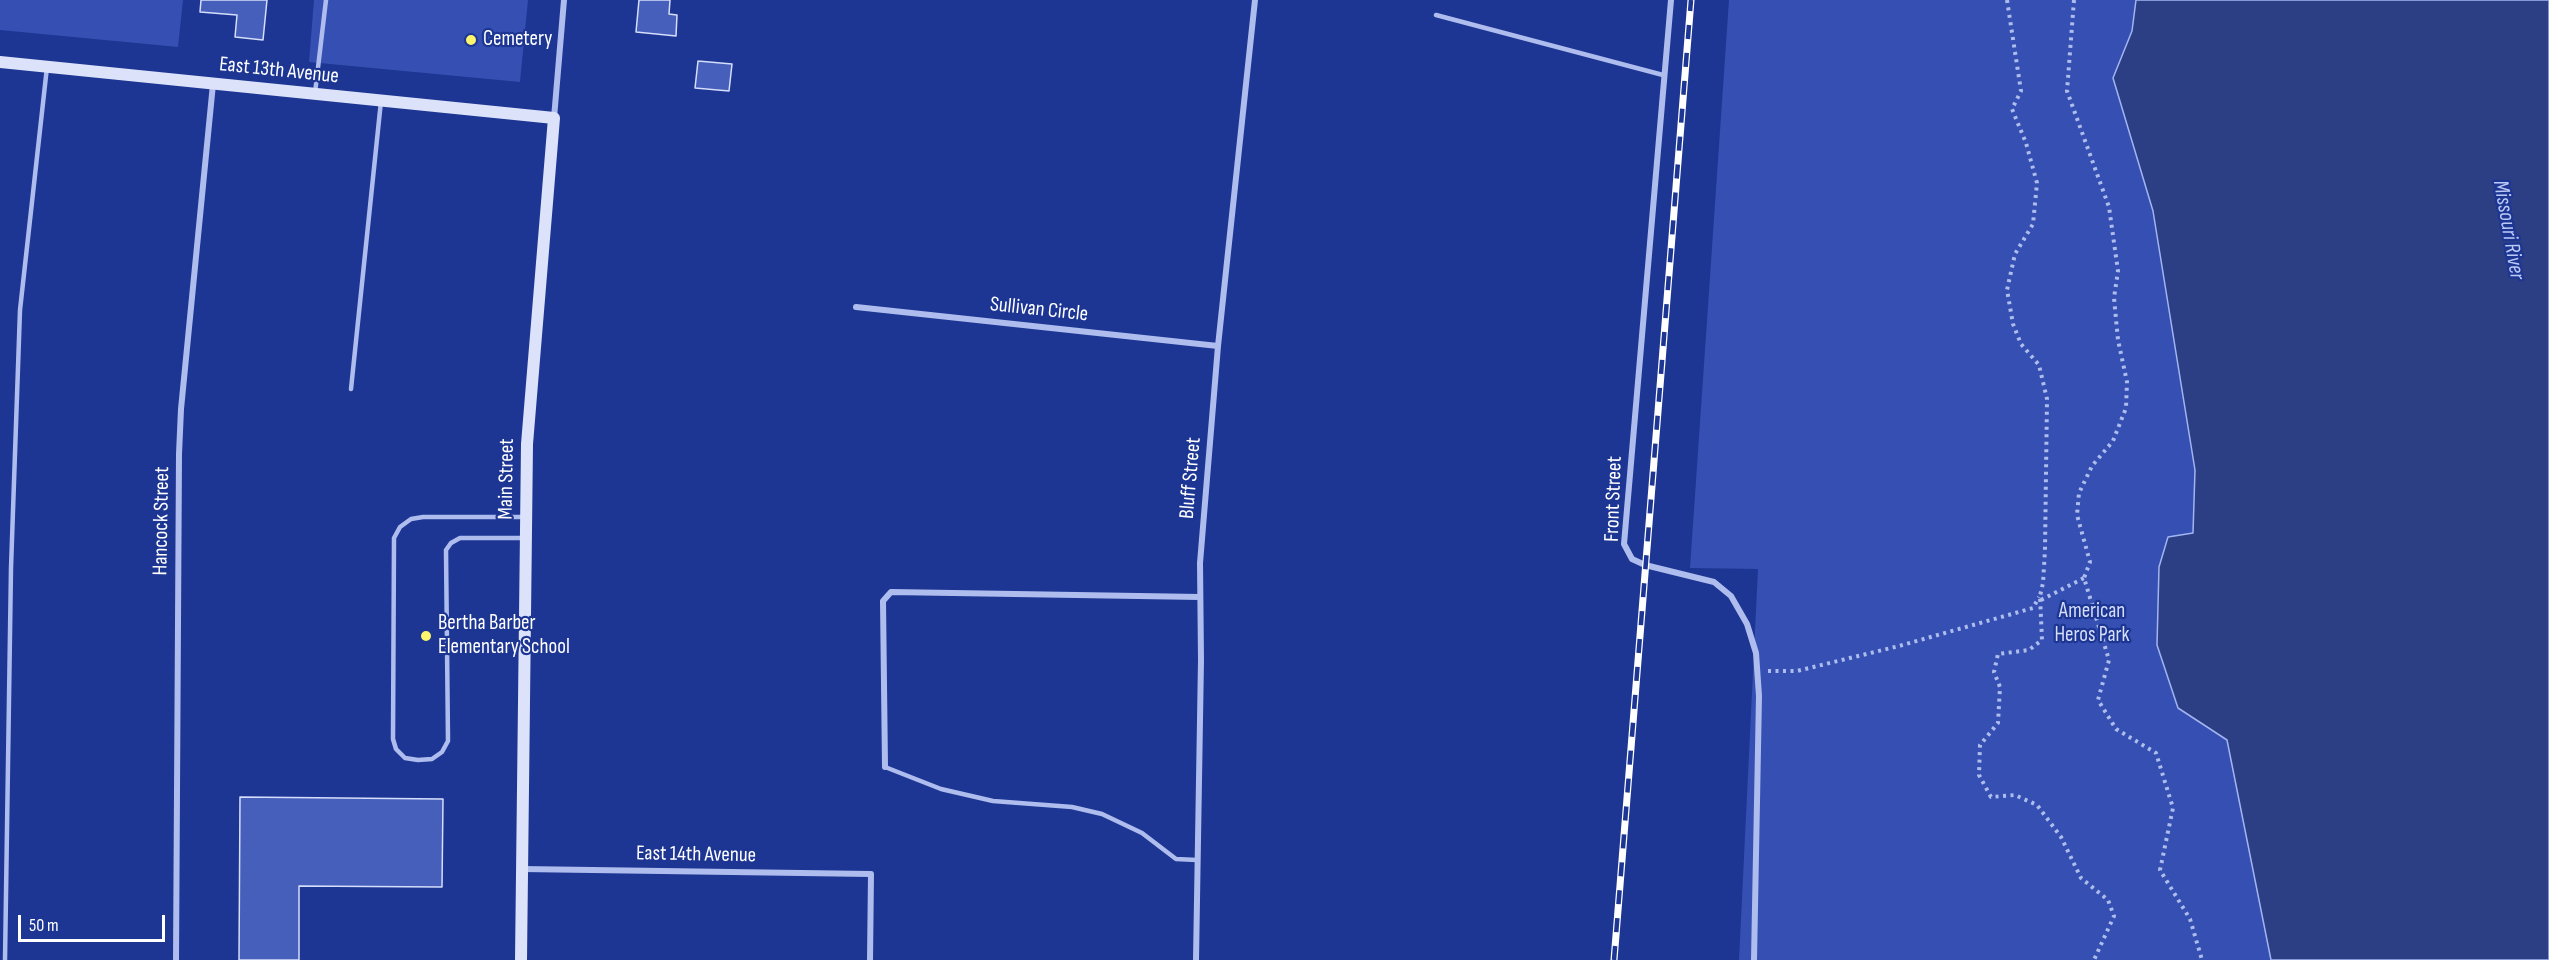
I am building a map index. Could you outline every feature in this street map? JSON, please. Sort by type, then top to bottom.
[{"type":"street","name":"Main Street","points":[[521,960],[526,517],[530,390],[564,0]]},
{"type":"street","name":"Bluff Street","points":[[1196,960],[1200,564],[1218,346],[1255,0]]},
{"type":"street","name":"Front Street","points":[[1671,0],[1624,544],[1632,559],[1645,565],[1714,582],[1731,596],[1747,624],[1756,652],[1759,696],[1754,960]]},
{"type":"street","name":"East 13th Avenue","points":[[0,62],[554,117]]},
{"type":"street","name":"Hancock Street","points":[[176,960],[179,454],[182,397],[213,84]]},
{"type":"street","name":"Sullivan Circle","points":[[856,307],[1218,346]]},
{"type":"street","points":[[885,767],[883,601],[891,592],[1200,597]]},
{"type":"street","name":"East 14th Avenue","points":[[522,869],[871,874],[870,960]]},
{"type":"lane","points":[[315,94],[326,0]]},
{"type":"lane","points":[[1436,15],[1663,75]]},
{"type":"lane","points":[[6,960],[11,568],[20,310],[47,67]]},
{"type":"lane","points":[[351,389],[381,100]]},
{"type":"lane","points":[[526,517],[423,516],[411,519],[400,527],[394,538],[393,739],[396,749],[405,758],[432,759],[442,752],[448,741],[446,550],[451,543],[460,538],[526,538]]},
{"type":"lane","points":[[885,767],[941,789],[983,798],[1072,807],[1102,814],[1142,833],[1176,859],[1197,860]]},
{"type":"path","points":[[2007,0],[2021,91],[2012,109],[2026,143],[2037,183],[2033,224],[2015,254],[2007,290],[2013,324],[2021,344],[2039,365],[2047,399],[2045,550],[2040,598],[2042,640],[2029,650],[1998,654],[1994,672],[2000,687],[1998,723],[1980,745],[1979,775],[1991,797],[2015,795],[2037,805],[2061,837],[2081,878],[2108,900],[2114,915],[2094,960]]},
{"type":"path","points":[[2074,0],[2067,91],[2094,171],[2109,207],[2118,271],[2114,298],[2116,319],[2127,382],[2126,408],[2113,441],[2092,466],[2079,493],[2077,515],[2090,562],[2084,579],[2109,660],[2098,700],[2116,729],[2156,753],[2173,808],[2160,870],[2190,920],[2202,960]]},
{"type":"path","points":[[1757,671],[1797,671],[1899,646],[2033,608],[2040,598],[2084,579]]},
{"type":"green space","points":[[0,0],[183,0],[178,47],[0,30]]},
{"type":"green space","points":[[314,0],[528,0],[520,82],[309,62]]},
{"type":"green space","name":"American Heros Park","points":[[1729,0],[2191,0],[2549,960],[1739,960],[1758,569],[1690,568]]},
{"type":"water","name":"Missouri River","points":[[2136,0],[2549,0],[2549,960],[2271,960],[2227,740],[2178,708],[2157,645],[2159,567],[2168,537],[2193,533],[2195,470],[2153,211],[2113,78],[2132,31]]},
{"type":"building","points":[[201,0],[267,0],[263,40],[235,37],[237,15],[200,12]]},
{"type":"building","points":[[639,0],[670,0],[669,14],[677,15],[676,36],[636,32]]},
{"type":"building","points":[[698,61],[732,64],[729,91],[695,88]]},
{"type":"building","points":[[240,797],[443,799],[442,887],[299,886],[299,960],[239,960]]},
{"type":"railway","points":[[1614,960],[1691,0]]},
{"type":"place","name":"Cemetery","points":[[471,40]]},
{"type":"place","name":"Bertha Barber Elementary School","points":[[426,636]]}]
